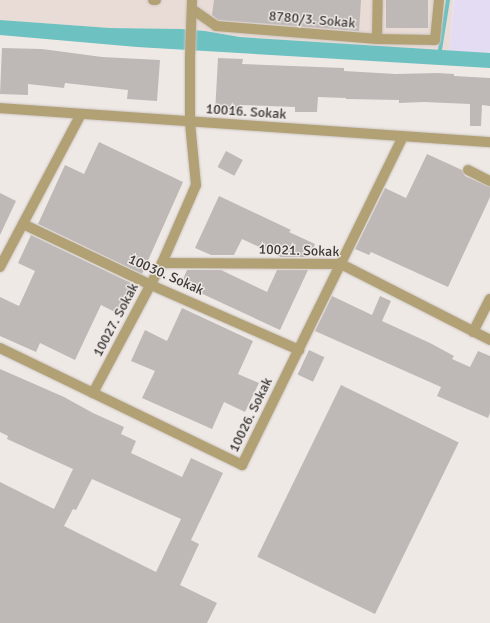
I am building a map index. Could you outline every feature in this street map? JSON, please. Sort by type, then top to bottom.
[{"type":"street","points":[[377,39],[378,0]]},
{"type":"street","name":"8780/3. Sokak","points":[[192,5],[216,26],[377,39],[435,40],[439,0]]},
{"type":"street","name":"10027. Sokak","points":[[93,393],[162,263],[196,185],[190,123],[190,21],[192,5]]},
{"type":"street","name":"10016. Sokak","points":[[0,108],[190,123],[490,142]]},
{"type":"street","points":[[0,267],[80,114]]},
{"type":"street","name":"10026. Sokak","points":[[0,348],[242,465],[403,136]]},
{"type":"street","points":[[468,170],[490,181]]},
{"type":"street","name":"10030. Sokak","points":[[23,224],[151,285],[299,350]]},
{"type":"street","name":"10021. Sokak","points":[[162,263],[341,264],[490,340]]},
{"type":"street","points":[[473,332],[490,299]]},
{"type":"shaded area","points":[[0,0],[453,0],[449,51],[240,37],[205,31],[181,29],[110,28],[0,20]]},
{"type":"shaded area","points":[[454,0],[490,0],[490,53],[449,51]]},
{"type":"water","points":[[0,20],[110,28],[181,29],[205,31],[240,37],[490,53],[490,68],[137,47],[0,35]]},
{"type":"building","points":[[214,0],[361,0],[359,31],[218,20],[212,15]]},
{"type":"building","points":[[386,0],[428,0],[428,28],[386,28]]},
{"type":"building","points":[[2,48],[42,49],[102,57],[160,60],[157,101],[127,99],[128,90],[65,83],[64,88],[28,84],[28,95],[0,94]]},
{"type":"building","points":[[218,58],[243,59],[242,64],[344,68],[344,71],[396,74],[438,73],[454,74],[454,76],[490,78],[490,106],[482,105],[481,126],[470,126],[470,104],[424,102],[399,103],[399,100],[318,97],[317,112],[295,112],[295,107],[240,105],[240,114],[215,113]]},
{"type":"building","points":[[99,142],[183,182],[142,274],[38,224],[65,165],[84,174]]},
{"type":"building","points":[[226,151],[243,160],[234,176],[218,167]]},
{"type":"building","points":[[427,154],[462,170],[465,176],[490,187],[490,197],[448,287],[371,252],[369,255],[355,249],[385,188],[406,198]]},
{"type":"building","points":[[0,193],[16,201],[0,235]]},
{"type":"building","points":[[219,196],[291,230],[289,232],[315,244],[309,257],[281,257],[242,239],[234,255],[211,255],[195,248]]},
{"type":"building","points":[[31,235],[133,284],[119,314],[101,305],[75,360],[40,343],[36,352],[0,336],[0,297],[19,306],[35,271],[18,263]]},
{"type":"building","points":[[187,270],[221,270],[267,292],[277,270],[308,270],[280,330],[181,284]]},
{"type":"building","points":[[332,296],[372,315],[380,296],[391,301],[382,321],[430,343],[454,356],[452,359],[470,367],[478,351],[490,356],[490,413],[488,418],[437,396],[441,387],[315,331]]},
{"type":"building","points":[[182,308],[253,341],[238,374],[259,383],[245,412],[224,402],[212,429],[142,398],[155,371],[131,361],[145,330],[167,341]]},
{"type":"building","points":[[309,350],[324,357],[313,382],[298,374]]},
{"type":"building","points":[[0,369],[64,397],[93,413],[124,427],[121,434],[136,441],[131,453],[182,477],[191,458],[223,473],[191,540],[199,544],[180,585],[217,603],[207,623],[0,623],[0,482],[54,509],[73,469],[7,439],[8,436],[0,432]],"holes":[[[92,479],[181,519],[156,572],[64,526],[73,509],[76,510]]]},
{"type":"building","points":[[341,385],[459,442],[375,614],[257,557]]},
{"type":"waterway","points":[[440,50],[448,0]]}]
